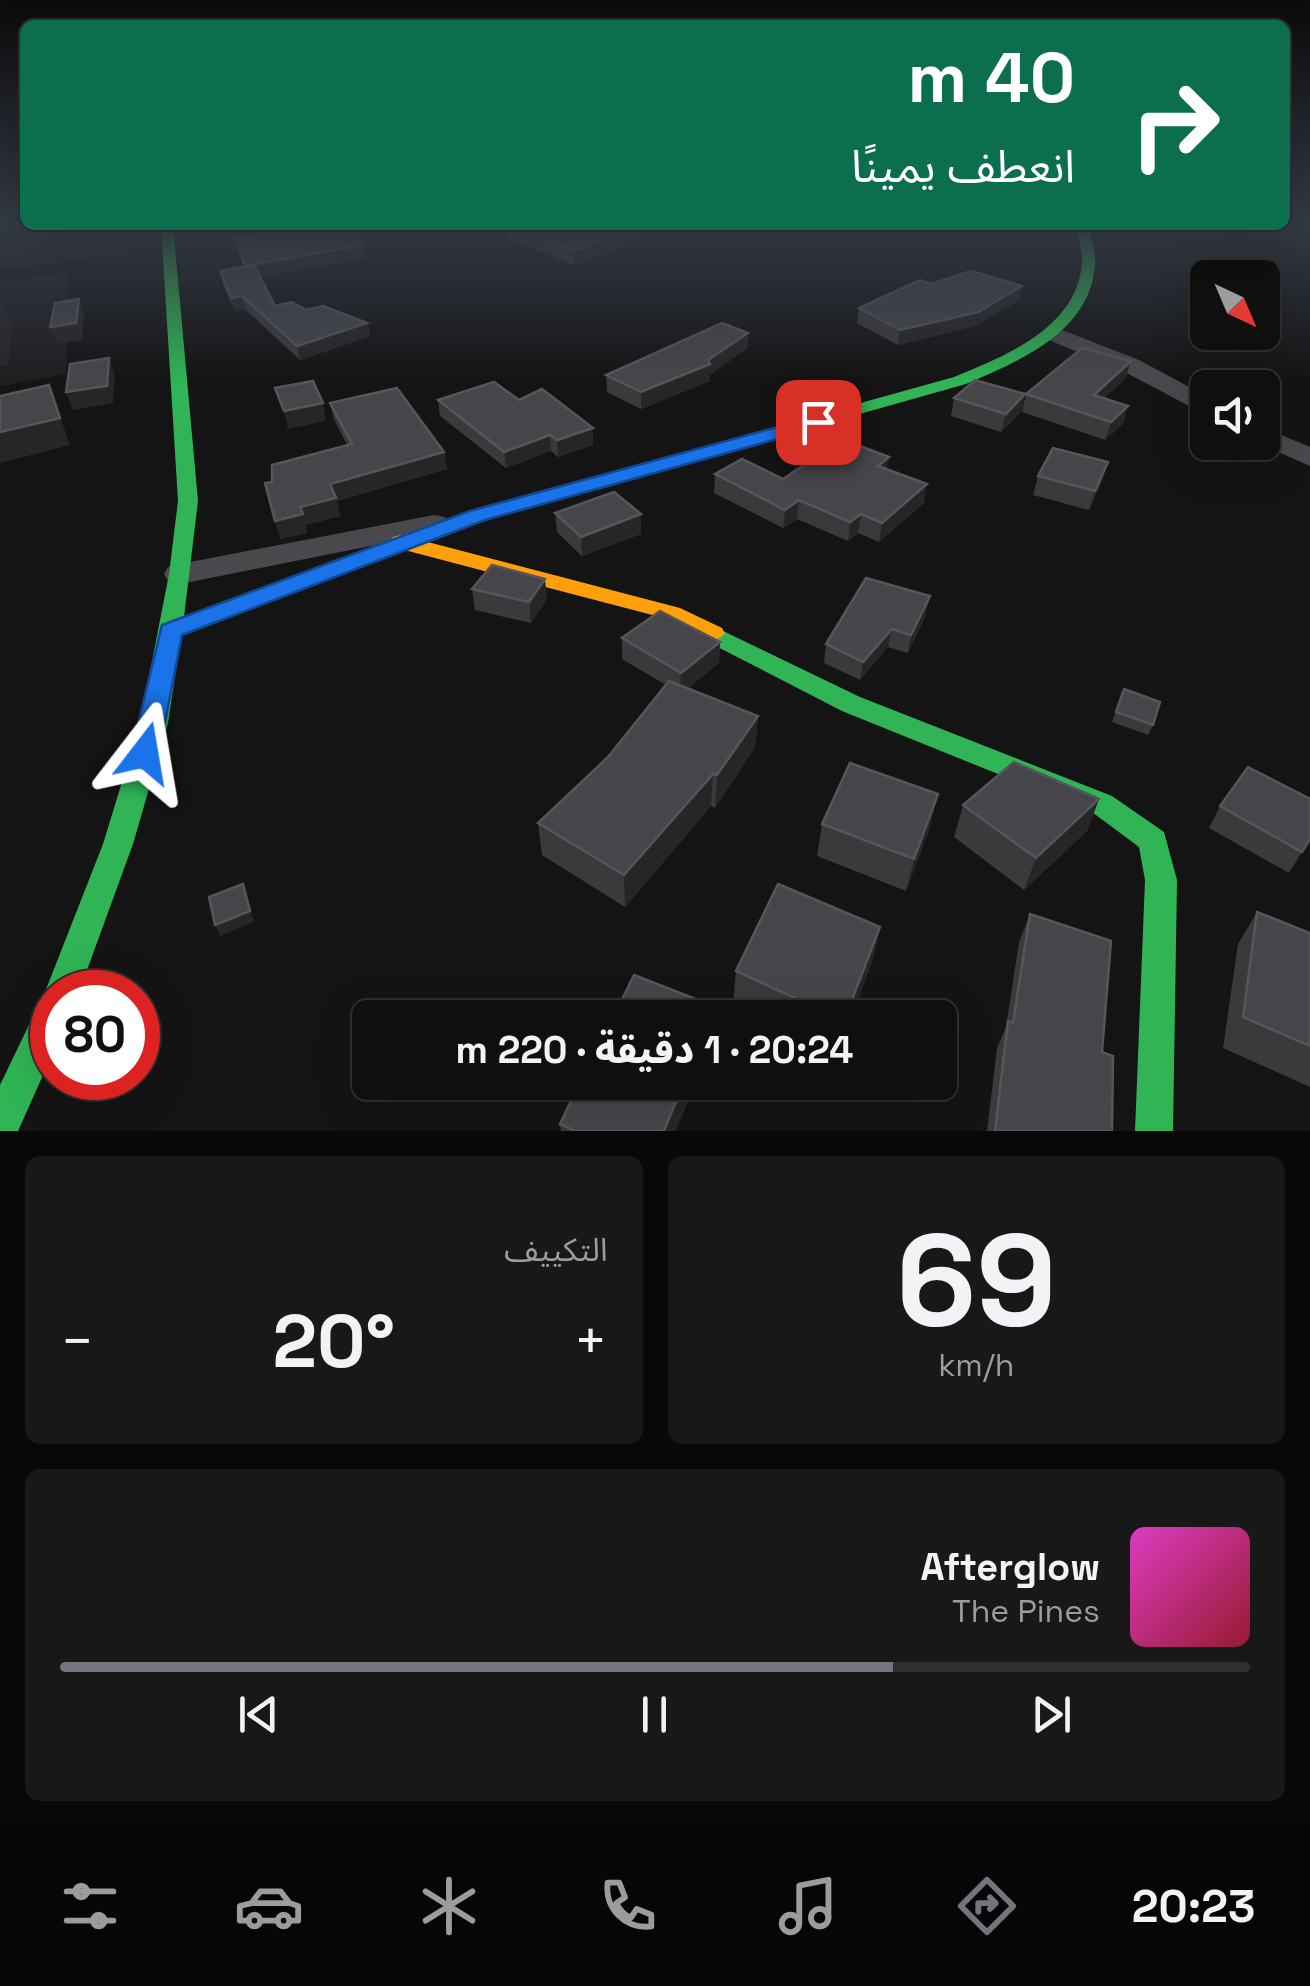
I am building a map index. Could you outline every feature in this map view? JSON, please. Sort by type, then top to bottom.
[{"type":"main road","points":[[70,970],[118,844],[154,723],[180,574],[188,500],[171,276]]},
{"type":"main road","points":[[171,631],[478,516],[931,391],[991,368],[1052,333],[1085,294],[1088,276]]},
{"type":"main road","points":[[401,542],[672,614],[851,704],[1102,804],[1153,841],[1160,880],[1154,1131]]},
{"type":"main road","points":[[0,1128],[30,1063]]},
{"type":"street","points":[[1052,333],[1130,364],[1190,398]]},
{"type":"street","points":[[1280,444],[1310,458]]},
{"type":"street","points":[[180,574],[478,516]]},
{"type":"shaded area","points":[[69,276],[66,374],[0,386],[0,282]]},
{"type":"building","points":[[222,276],[260,276],[275,306],[292,302],[306,310],[323,306],[367,323],[297,346],[242,296],[231,298]]},
{"type":"building","points":[[956,276],[987,276],[1022,286],[978,312],[900,330],[859,308],[920,280],[931,284]]},
{"type":"building","points":[[79,299],[76,323],[50,327],[55,303]]},
{"type":"building","points":[[722,323],[748,333],[708,360],[710,364],[641,392],[606,375]]},
{"type":"building","points":[[1082,348],[1131,361],[1094,395],[1128,406],[1111,422],[1026,394]]},
{"type":"building","points":[[109,358],[107,386],[66,392],[70,364]]},
{"type":"building","points":[[975,380],[1025,394],[1006,414],[954,398]]},
{"type":"building","points":[[313,381],[323,403],[284,411],[275,388]]},
{"type":"building","points":[[494,382],[519,400],[542,389],[593,428],[557,440],[550,435],[504,452],[438,400]]},
{"type":"building","points":[[49,385],[60,418],[0,432],[0,396]]},
{"type":"building","points":[[397,388],[444,452],[330,484],[336,498],[300,507],[303,514],[275,521],[265,483],[272,482],[272,465],[352,444],[330,403]]},
{"type":"building","points":[[842,439],[889,457],[878,466],[927,484],[882,523],[861,514],[850,522],[799,500],[785,510],[715,474],[742,459],[783,479]]},
{"type":"building","points":[[1053,448],[1108,462],[1095,491],[1038,476]]},
{"type":"building","points":[[614,492],[641,514],[581,537],[555,513]]},
{"type":"building","points":[[492,565],[545,579],[529,602],[472,589]]},
{"type":"building","points":[[866,578],[930,596],[911,635],[892,629],[863,662],[826,644]]},
{"type":"building","points":[[660,611],[720,642],[681,673],[622,638]]},
{"type":"building","points":[[669,681],[758,716],[717,775],[713,774],[624,875],[538,823],[608,757]]},
{"type":"building","points":[[1124,689],[1160,702],[1153,725],[1116,712]]},
{"type":"building","points":[[1014,762],[1099,799],[1036,858],[963,805]]},
{"type":"building","points":[[850,763],[938,794],[914,859],[822,824]]},
{"type":"building","points":[[1248,767],[1310,799],[1310,839],[1302,852],[1220,806]]},
{"type":"building","points":[[243,884],[250,911],[215,925],[209,897]]},
{"type":"building","points":[[778,884],[880,927],[852,1000],[799,1000],[736,971]]},
{"type":"building","points":[[1257,912],[1310,933],[1310,1046],[1243,1017]]},
{"type":"building","points":[[1030,914],[1111,941],[1102,1052],[1113,1056],[1112,1131],[995,1131],[1008,1021],[1013,1023]]},
{"type":"building","points":[[634,975],[698,1000],[622,1000]]},
{"type":"building","points":[[571,1100],[677,1100],[664,1131],[575,1131],[560,1124]]},
{"type":"traffic: fast","points":[[70,970],[118,844],[154,723],[180,574],[188,501],[171,276]]},
{"type":"traffic: fast","points":[[171,631],[477,516],[931,391],[991,368],[1048,335],[1070,314],[1084,289],[1086,276]]},
{"type":"traffic: fast","points":[[713,634],[851,704],[1102,804],[1153,841],[1161,880],[1154,1131]]},
{"type":"traffic: fast","points":[[0,1127],[30,1063]]},
{"type":"traffic: slow","points":[[401,542],[672,613],[713,634]]},
{"type":"route","points":[[145,753],[171,631],[478,516],[818,422]]}]
